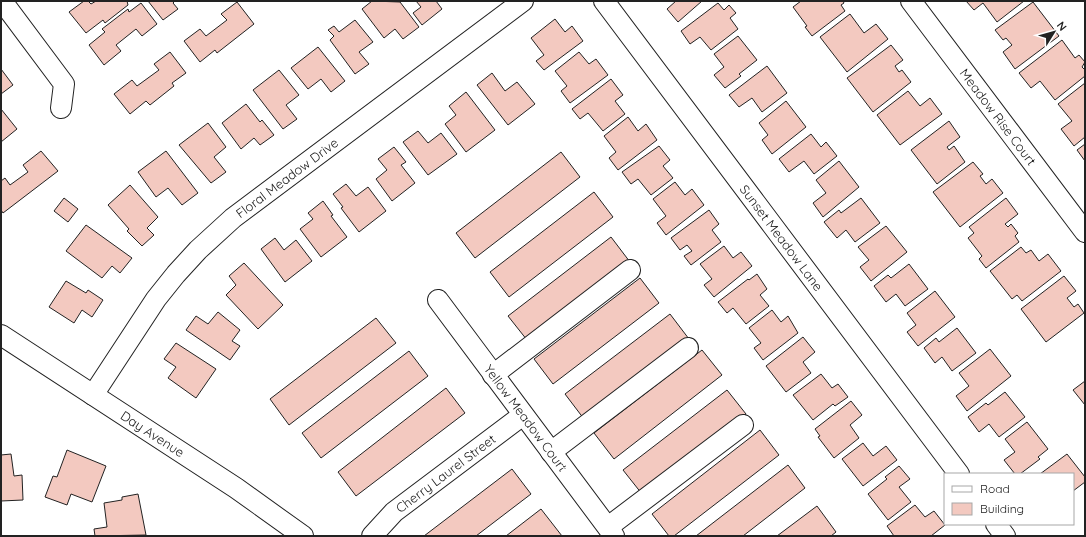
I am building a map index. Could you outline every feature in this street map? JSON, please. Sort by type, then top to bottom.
[{"type":"street","points":[[2,1],[64,84],[61,108]]},
{"type":"street","name":"Floral Meadow Drive","points":[[93,395],[156,299],[198,250],[233,218],[523,1]]},
{"type":"street","name":"Sunset Meadow Lane","points":[[604,1],[957,473]]},
{"type":"street","name":"Meadow Rise Court","points":[[911,1],[1085,232]]},
{"type":"street","points":[[493,375],[630,270]]},
{"type":"street","name":"Yellow Meadow Court","points":[[438,300],[611,532]]},
{"type":"street","name":"Day Avenue","points":[[1,335],[236,488],[303,536]]},
{"type":"street","points":[[551,452],[688,348]]},
{"type":"street","name":"Cherry Laurel Street","points":[[372,536],[394,512],[523,415]]},
{"type":"street","points":[[611,532],[743,425]]},
{"type":"street","points":[[997,525],[1005,536]]},
{"type":"building","points":[[84,1],[88,1],[91,4],[96,1],[127,1],[128,5],[105,23],[103,20],[86,33],[69,12]]},
{"type":"building","points":[[148,1],[175,1],[173,3],[178,9],[163,20]]},
{"type":"building","points":[[372,1],[400,2],[419,27],[403,39],[395,29],[384,38],[362,9]]},
{"type":"building","points":[[416,1],[436,1],[442,9],[422,25],[413,13],[421,7]]},
{"type":"building","points":[[676,1],[702,1],[678,22],[667,9]]},
{"type":"building","points":[[801,1],[843,1],[844,3],[841,5],[845,11],[812,36],[805,27],[807,26],[793,7]]},
{"type":"building","points":[[966,1],[1024,1],[997,22],[983,3],[974,10]]},
{"type":"building","points":[[237,2],[254,24],[217,53],[215,50],[200,62],[184,41],[200,29],[206,36],[227,20],[221,14]]},
{"type":"building","points":[[1033,2],[1059,36],[1015,69],[1003,52],[1012,45],[1006,38],[1003,40],[995,30]]},
{"type":"building","points":[[141,3],[157,24],[142,36],[136,29],[116,45],[121,51],[104,65],[89,45],[105,32],[102,29],[128,9],[129,12]]},
{"type":"building","points":[[718,3],[724,10],[729,5],[736,13],[730,18],[738,29],[711,50],[700,37],[690,44],[681,31]]},
{"type":"building","points":[[850,14],[864,33],[876,24],[888,39],[847,72],[820,37]]},
{"type":"building","points":[[555,19],[565,32],[572,26],[583,41],[544,70],[536,61],[544,55],[531,38]]},
{"type":"building","points":[[355,20],[373,42],[359,52],[369,64],[355,74],[330,40],[334,36],[328,30],[334,26],[339,32]]},
{"type":"building","points":[[738,36],[757,60],[739,74],[741,76],[725,88],[714,75],[724,67],[714,54]]},
{"type":"building","points":[[1062,40],[1075,58],[1079,55],[1085,62],[1082,67],[1085,70],[1085,76],[1055,100],[1040,81],[1031,88],[1019,73]]},
{"type":"building","points":[[891,45],[903,60],[895,66],[899,72],[902,70],[911,82],[873,112],[847,78]]},
{"type":"building","points":[[318,47],[345,81],[331,92],[321,79],[308,89],[291,68]]},
{"type":"building","points":[[170,52],[186,73],[172,83],[174,86],[150,105],[146,101],[130,114],[114,94],[132,80],[137,86],[159,70],[154,64]]},
{"type":"building","points":[[579,52],[589,64],[596,59],[608,75],[570,103],[561,91],[567,86],[555,71]]},
{"type":"building","points":[[767,66],[787,93],[762,112],[752,98],[739,107],[729,95]]},
{"type":"building","points":[[1,69],[13,85],[1,94]]},
{"type":"building","points":[[279,70],[299,95],[286,105],[297,119],[283,129],[253,90]]},
{"type":"building","points":[[492,73],[505,91],[517,82],[535,104],[508,125],[477,85]]},
{"type":"building","points":[[611,79],[623,95],[615,101],[625,114],[603,131],[588,113],[580,119],[572,109]]},
{"type":"building","points":[[1085,83],[1085,137],[1074,146],[1061,129],[1072,121],[1058,104]]},
{"type":"building","points":[[908,91],[920,106],[930,98],[942,114],[900,145],[877,115]]},
{"type":"building","points":[[466,92],[495,130],[466,152],[445,124],[456,115],[449,106]]},
{"type":"building","points":[[786,101],[806,127],[772,154],[762,140],[768,135],[759,123]]},
{"type":"building","points":[[246,104],[260,122],[262,120],[274,135],[260,145],[254,138],[241,149],[222,123]]},
{"type":"building","points":[[1,109],[17,129],[1,142]]},
{"type":"building","points":[[628,117],[638,131],[646,124],[657,140],[618,170],[609,158],[616,152],[604,136]]},
{"type":"building","points":[[949,121],[960,137],[947,147],[949,150],[954,146],[965,162],[937,184],[911,150]]},
{"type":"building","points":[[208,123],[226,147],[214,157],[226,172],[211,183],[179,145]]},
{"type":"building","points":[[418,131],[428,143],[441,133],[457,154],[428,175],[403,142]]},
{"type":"building","points":[[811,134],[821,147],[826,142],[837,156],[814,174],[804,161],[789,172],[779,159]]},
{"type":"building","points":[[1085,144],[1085,161],[1077,150]]},
{"type":"building","points":[[659,146],[670,160],[663,166],[673,178],[651,195],[638,179],[631,184],[622,172]]},
{"type":"building","points":[[394,147],[406,162],[401,165],[415,183],[392,201],[376,179],[387,170],[378,159]]},
{"type":"building","points":[[41,151],[58,171],[3,213],[1,210],[1,181],[5,178],[10,185],[28,172],[23,165]]},
{"type":"building","points":[[166,151],[198,193],[182,205],[168,188],[156,197],[138,172]]},
{"type":"building","points":[[561,152],[580,177],[475,258],[456,233]]},
{"type":"building","points":[[839,161],[859,187],[823,217],[813,203],[826,193],[816,180]]},
{"type":"building","points":[[973,162],[983,174],[980,176],[986,184],[992,179],[1003,193],[960,227],[933,192]]},
{"type":"building","points":[[675,182],[685,195],[692,189],[704,205],[666,235],[657,223],[666,216],[653,199]]},
{"type":"building","points":[[346,184],[356,196],[368,187],[386,211],[359,232],[341,208],[343,207],[333,194]]},
{"type":"building","points":[[130,185],[158,217],[147,228],[154,235],[142,246],[127,231],[129,229],[108,205]]},
{"type":"building","points":[[594,192],[613,217],[509,297],[490,272]]},
{"type":"building","points":[[64,198],[78,209],[68,222],[54,211]]},
{"type":"building","points":[[861,198],[880,223],[855,242],[846,230],[837,238],[824,222],[839,210],[841,213]]},
{"type":"building","points":[[1006,198],[1018,214],[1005,224],[1008,227],[1011,224],[1018,233],[1015,236],[1019,242],[986,268],[979,259],[982,256],[968,238],[974,233],[969,227]]},
{"type":"building","points":[[323,201],[333,215],[331,216],[347,237],[321,257],[300,229],[313,219],[308,213]]},
{"type":"building","points":[[709,210],[719,224],[712,230],[721,242],[691,265],[684,256],[692,251],[687,245],[680,250],[671,238]]},
{"type":"building","points":[[86,225],[132,258],[120,273],[112,266],[102,278],[66,251]]},
{"type":"building","points":[[886,226],[907,252],[871,281],[860,267],[869,260],[858,247]]},
{"type":"building","points":[[611,237],[630,262],[527,340],[508,316]]},
{"type":"building","points":[[275,238],[284,250],[296,240],[312,261],[285,282],[261,249]]},
{"type":"building","points":[[724,246],[733,258],[741,252],[752,266],[714,297],[704,285],[712,279],[700,264]]},
{"type":"building","points":[[1021,247],[1026,253],[1031,250],[1039,261],[1048,254],[1061,271],[1022,301],[1017,295],[1012,299],[990,271]]},
{"type":"building","points":[[244,263],[283,305],[258,329],[226,295],[236,285],[229,276]]},
{"type":"building","points":[[909,264],[928,289],[905,306],[896,294],[886,302],[874,286],[888,275],[891,278]]},
{"type":"building","points":[[757,274],[767,289],[760,295],[769,306],[746,324],[733,308],[727,313],[718,302]]},
{"type":"building","points":[[1064,276],[1076,291],[1067,298],[1074,307],[1078,304],[1084,313],[1046,342],[1021,309]]},
{"type":"building","points":[[640,278],[659,303],[553,384],[534,359]]},
{"type":"building","points":[[66,281],[86,293],[88,290],[103,300],[92,317],[82,310],[74,323],[49,307]]},
{"type":"building","points":[[935,291],[955,317],[918,346],[907,332],[916,325],[907,313]]},
{"type":"building","points":[[772,310],[781,322],[788,316],[798,333],[763,360],[754,348],[761,343],[749,328]]},
{"type":"building","points":[[218,312],[240,330],[232,341],[240,346],[230,360],[186,330],[196,316],[208,324]]},
{"type":"building","points":[[670,314],[689,339],[584,419],[565,394]]},
{"type":"building","points":[[376,318],[396,343],[289,425],[270,399]]},
{"type":"building","points":[[957,328],[976,353],[952,371],[942,357],[935,363],[924,348],[936,338],[939,342]]},
{"type":"building","points":[[803,337],[815,352],[803,362],[811,373],[786,392],[766,366]]},
{"type":"building","points":[[176,343],[216,369],[196,398],[168,378],[176,367],[164,359]]},
{"type":"building","points":[[990,349],[1011,376],[967,411],[956,396],[969,386],[959,373]]},
{"type":"building","points":[[702,350],[722,375],[614,459],[594,433]]},
{"type":"building","points":[[409,351],[428,376],[321,458],[302,433]]},
{"type":"building","points":[[821,374],[832,388],[838,384],[848,397],[835,406],[833,404],[813,420],[793,395]]},
{"type":"building","points":[[1085,381],[1085,405],[1073,390]]},
{"type":"building","points":[[446,388],[465,413],[356,496],[338,472]]},
{"type":"building","points":[[727,390],[746,414],[642,494],[623,470]]},
{"type":"building","points":[[1005,392],[1025,417],[999,437],[989,424],[979,432],[968,417],[986,403],[988,405]]},
{"type":"building","points":[[851,401],[862,415],[850,425],[859,438],[834,458],[818,437],[820,436],[815,429]]},
{"type":"building","points":[[1027,422],[1048,449],[1038,457],[1040,459],[1021,473],[1014,473],[1004,460],[1015,452],[1005,439]]},
{"type":"building","points":[[760,430],[779,455],[674,536],[669,536],[652,514]]},
{"type":"building","points":[[863,443],[873,456],[886,446],[897,460],[863,486],[842,459]]},
{"type":"building","points":[[67,450],[106,466],[92,502],[71,494],[67,505],[45,497],[53,476],[57,477]]},
{"type":"building","points":[[11,454],[14,476],[22,475],[23,500],[1,501],[1,455]]},
{"type":"building","points":[[1067,454],[1085,477],[1085,482],[1074,490],[1074,473],[1041,473]]},
{"type":"building","points":[[788,465],[805,488],[743,536],[696,536]]},
{"type":"building","points":[[899,466],[910,479],[899,487],[911,502],[888,520],[868,494],[887,479],[885,477]]},
{"type":"building","points":[[512,469],[531,494],[476,536],[424,536]]},
{"type":"building","points":[[138,494],[146,535],[95,536],[94,529],[107,527],[104,503],[122,500],[122,497]]},
{"type":"building","points":[[915,505],[925,517],[934,511],[945,525],[931,536],[894,536],[887,526]]},
{"type":"building","points":[[817,506],[836,532],[831,536],[777,536]]},
{"type":"building","points":[[541,509],[562,536],[506,536]]}]
